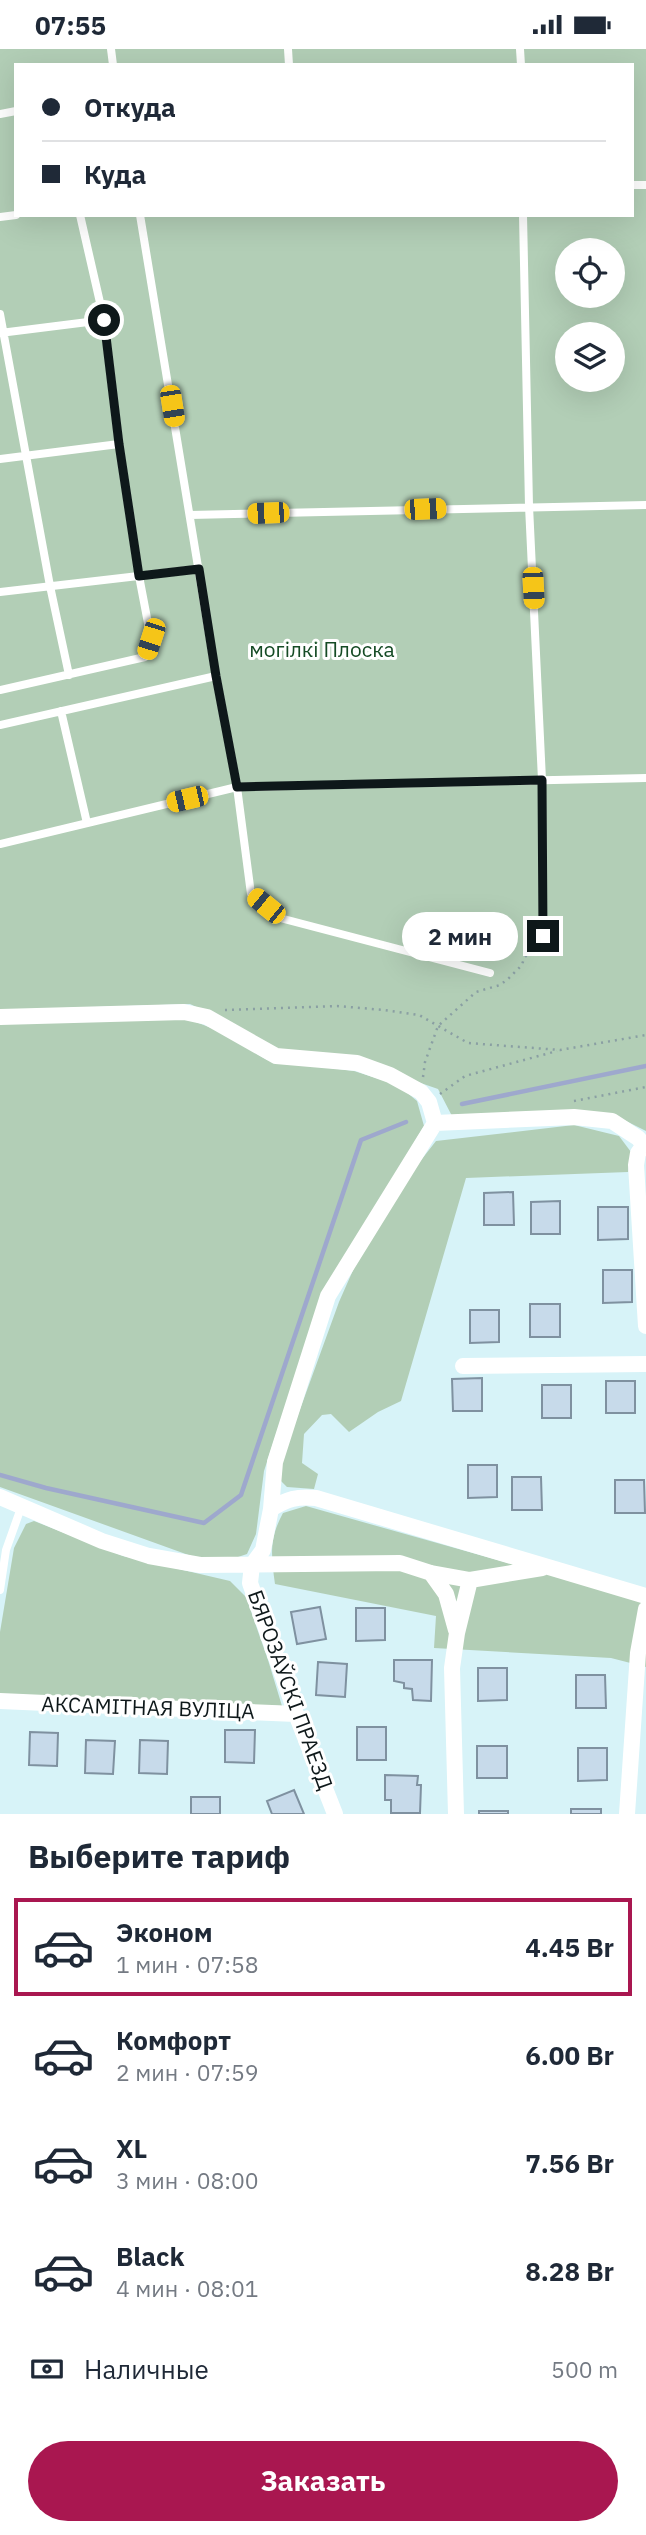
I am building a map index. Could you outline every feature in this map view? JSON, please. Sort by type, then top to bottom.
[{"type":"street","points":[[0,1017],[184,1012],[207,1017],[276,1056],[357,1063],[390,1075],[425,1097],[435,1123]]},
{"type":"street","points":[[435,1123],[573,1117],[612,1121],[638,1137],[645,1145],[638,1153],[636,1165],[646,1326]]},
{"type":"street","points":[[252,1565],[263,1550],[271,1509],[275,1462],[328,1296],[435,1123]]},
{"type":"street","points":[[463,1366],[646,1364]]},
{"type":"street","points":[[0,1497],[102,1541],[149,1556],[200,1565],[400,1563],[431,1573],[470,1580],[545,1567]]},
{"type":"street","points":[[271,1509],[286,1500],[316,1498],[646,1596]]},
{"type":"street","name":"БЯРОЗАЎСКІ ПРАЕЗД","points":[[252,1565],[250,1583],[335,1814]]},
{"type":"street","points":[[431,1573],[446,1594],[457,1633]]},
{"type":"street","points":[[456,1814],[452,1668],[457,1633],[470,1580]]},
{"type":"street","points":[[627,1814],[638,1653],[646,1609]]},
{"type":"street","name":"АКСАМІТНАЯ ВУЛІЦА","points":[[0,1701],[296,1714]]},
{"type":"lane","points":[[0,691],[145,657],[151,639],[119,444],[104,320],[80,217]]},
{"type":"lane","points":[[140,217],[216,676],[237,787],[251,894],[281,918],[490,973]]},
{"type":"lane","points":[[523,217],[529,506],[542,780],[543,936]]},
{"type":"lane","points":[[0,314],[69,675]]},
{"type":"lane","points":[[2,333],[104,320]]},
{"type":"lane","points":[[0,459],[119,444]]},
{"type":"lane","points":[[190,515],[646,505]]},
{"type":"lane","points":[[0,592],[199,569]]},
{"type":"lane","points":[[0,725],[216,676]]},
{"type":"lane","points":[[61,711],[87,823]]},
{"type":"lane","points":[[0,844],[237,787],[646,778]]},
{"type":"lane","points":[[0,1591],[6,1550],[22,1505]]},
{"type":"path","points":[[226,1010],[337,1006],[384,1010],[419,1015],[468,1043],[560,1051]]},
{"type":"path","points":[[438,1026],[425,1062],[425,1097],[465,1076],[560,1051],[646,1035]]},
{"type":"path","points":[[570,1102],[646,1087]]},
{"type":"green space","name":"могілкі Плоска","points":[[0,49],[646,49],[646,1131],[614,1115],[452,1116],[438,1089],[412,1080],[274,1048],[227,1021],[190,1004],[0,1010]]},
{"type":"green space","points":[[183,1017],[219,1031],[267,1060],[354,1071],[398,1085],[417,1101],[424,1126],[320,1300],[264,1471],[256,1534],[247,1554],[232,1559],[194,1557],[0,1487],[0,1023]]},
{"type":"green space","points":[[574,1125],[619,1136],[631,1152],[628,1172],[466,1178],[401,1401],[378,1412],[349,1432],[331,1414],[322,1415],[304,1434],[302,1463],[318,1474],[314,1489],[287,1487],[278,1478],[282,1459],[339,1302],[354,1268],[418,1164],[436,1141]]},
{"type":"green space","points":[[306,1506],[646,1602],[646,1667],[611,1658],[434,1648],[436,1616],[275,1584],[272,1547],[278,1522],[283,1513]]},
{"type":"green space","points":[[34,1521],[123,1556],[230,1581],[246,1597],[282,1706],[0,1695],[0,1632],[14,1548],[26,1524]]},
{"type":"building","points":[[513,1192],[514,1225],[484,1225],[484,1193]]},
{"type":"building","points":[[560,1201],[560,1234],[531,1234],[531,1202]]},
{"type":"building","points":[[598,1207],[628,1207],[628,1239],[598,1240]]},
{"type":"building","points":[[603,1270],[632,1270],[632,1302],[603,1303]]},
{"type":"building","points":[[530,1304],[560,1304],[560,1337],[530,1337]]},
{"type":"building","points":[[470,1310],[499,1310],[499,1342],[470,1343]]},
{"type":"building","points":[[482,1378],[482,1411],[453,1411],[452,1379]]},
{"type":"building","points":[[606,1381],[635,1381],[635,1413],[606,1413]]},
{"type":"building","points":[[542,1385],[571,1385],[571,1418],[542,1418]]},
{"type":"building","points":[[468,1465],[497,1465],[497,1497],[468,1498]]},
{"type":"building","points":[[512,1477],[541,1477],[542,1510],[512,1510]]},
{"type":"building","points":[[615,1480],[644,1480],[645,1513],[615,1513]]},
{"type":"building","points":[[320,1607],[326,1639],[297,1644],[291,1612]]},
{"type":"building","points":[[356,1608],[385,1608],[385,1640],[356,1641]]},
{"type":"building","points":[[394,1660],[432,1660],[431,1701],[413,1700],[412,1689],[404,1688],[404,1683],[394,1681]]},
{"type":"building","points":[[318,1662],[347,1664],[345,1697],[316,1695]]},
{"type":"building","points":[[478,1668],[507,1668],[507,1700],[478,1701]]},
{"type":"building","points":[[576,1675],[605,1675],[606,1708],[576,1708]]},
{"type":"building","points":[[357,1727],[386,1727],[386,1760],[357,1760]]},
{"type":"building","points":[[225,1730],[255,1730],[254,1763],[225,1762]]},
{"type":"building","points":[[30,1732],[58,1733],[57,1766],[29,1765]]},
{"type":"building","points":[[86,1740],[115,1741],[113,1774],[85,1773]]},
{"type":"building","points":[[140,1740],[168,1741],[167,1774],[139,1773]]},
{"type":"building","points":[[477,1746],[507,1746],[507,1778],[477,1778]]},
{"type":"building","points":[[578,1748],[607,1748],[607,1780],[578,1781]]},
{"type":"building","points":[[385,1775],[418,1776],[417,1785],[421,1785],[420,1813],[391,1813],[391,1800],[385,1800]]},
{"type":"building","points":[[294,1790],[304,1814],[272,1814],[267,1801]]},
{"type":"building","points":[[191,1797],[220,1797],[220,1814],[191,1814]]},
{"type":"building","points":[[571,1809],[601,1809],[601,1814],[571,1814]]},
{"type":"building","points":[[479,1811],[508,1811],[508,1814],[479,1814]]},
{"type":"waterway","points":[[462,1104],[646,1066]]},
{"type":"waterway","points":[[0,1475],[46,1488],[204,1523],[241,1495],[361,1140],[406,1122]]},
{"type":"route","points":[[104,320],[139,576],[199,569],[237,787],[542,780],[543,936]]}]
